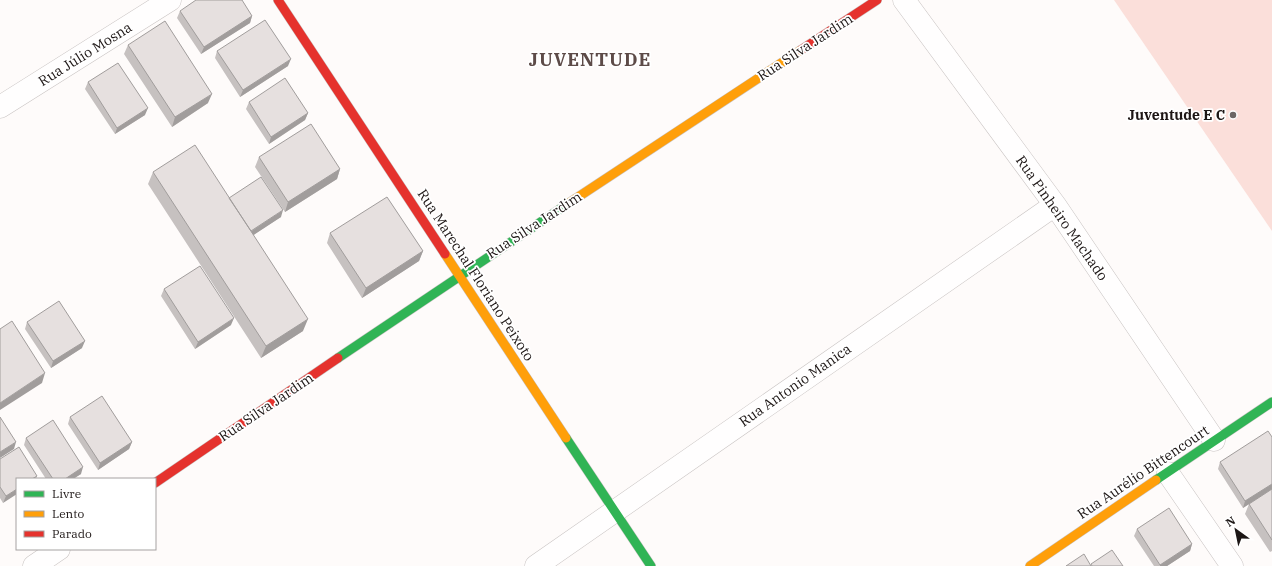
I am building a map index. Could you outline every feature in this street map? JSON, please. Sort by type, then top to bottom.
[{"type":"street","name":"Rua Júlio Mosna","points":[[0,107],[170,0]]},
{"type":"street","name":"Rua Marechal Floriano Peixoto","points":[[278,0],[651,566]]},
{"type":"street","name":"Rua Silva Jardim","points":[[156,482],[459,275],[877,0]]},
{"type":"street","name":"Rua Pinheiro Machado","points":[[904,0],[1055,205],[1214,440]]},
{"type":"street","name":"Rua Antonio Manica","points":[[536,566],[614,510],[1055,205]]},
{"type":"street","name":"Rua Aurélio Bittencourt","points":[[1030,566],[1272,402]]},
{"type":"street","points":[[1168,473],[1232,566]]},
{"type":"street","points":[[34,566],[58,550]]},
{"type":"shaded area","name":"Juventude E C","points":[[1114,0],[1272,0],[1272,231]]},
{"type":"building","points":[[196,0],[242,0],[252,16],[204,47],[180,11]]},
{"type":"building","points":[[265,20],[291,59],[243,90],[217,51]]},
{"type":"building","points":[[165,21],[212,94],[175,117],[128,45]]},
{"type":"building","points":[[118,63],[148,108],[117,128],[88,82]]},
{"type":"building","points":[[285,78],[308,113],[271,137],[249,102]]},
{"type":"building","points":[[311,124],[340,169],[288,202],[259,157]]},
{"type":"building","points":[[195,145],[308,319],[266,346],[153,172]]},
{"type":"building","points":[[261,177],[283,210],[251,231],[229,198]]},
{"type":"building","points":[[387,197],[423,251],[366,288],[330,233]]},
{"type":"building","points":[[200,266],[234,318],[198,342],[164,289]]},
{"type":"building","points":[[59,301],[85,341],[53,361],[27,322]]},
{"type":"building","points":[[12,321],[45,373],[0,403],[0,329]]},
{"type":"building","points":[[102,396],[132,442],[100,463],[70,417]]},
{"type":"building","points":[[0,417],[16,442],[0,452]]},
{"type":"building","points":[[53,420],[83,467],[66,478],[52,478],[26,438]]},
{"type":"building","points":[[1268,431],[1272,437],[1272,484],[1245,501],[1220,462]]},
{"type":"building","points":[[19,447],[37,476],[34,478],[16,478],[16,490],[6,496],[0,487],[0,459]]},
{"type":"building","points":[[1272,489],[1272,540],[1249,504]]},
{"type":"building","points":[[1169,508],[1192,544],[1160,565],[1137,529]]},
{"type":"building","points":[[1112,550],[1123,566],[1092,566],[1091,564]]},
{"type":"building","points":[[1084,554],[1091,566],[1066,566]]},
{"type":"traffic: fast","points":[[338,358],[569,203]]},
{"type":"traffic: fast","points":[[1156,480],[1272,402]]},
{"type":"traffic: fast","points":[[566,438],[651,566]]},
{"type":"traffic: slow","points":[[569,203],[801,50]]},
{"type":"traffic: slow","points":[[445,254],[566,438]]},
{"type":"traffic: slow","points":[[1030,566],[1156,480]]},
{"type":"traffic: jam","points":[[278,0],[445,254]]},
{"type":"traffic: jam","points":[[801,50],[877,0]]},
{"type":"traffic: jam","points":[[156,482],[338,358]]},
{"type":"place","name":"Juventude E C","points":[[1233,115]]},
{"type":"district","name":"JUVENTUDE","points":[[590,60]]}]
